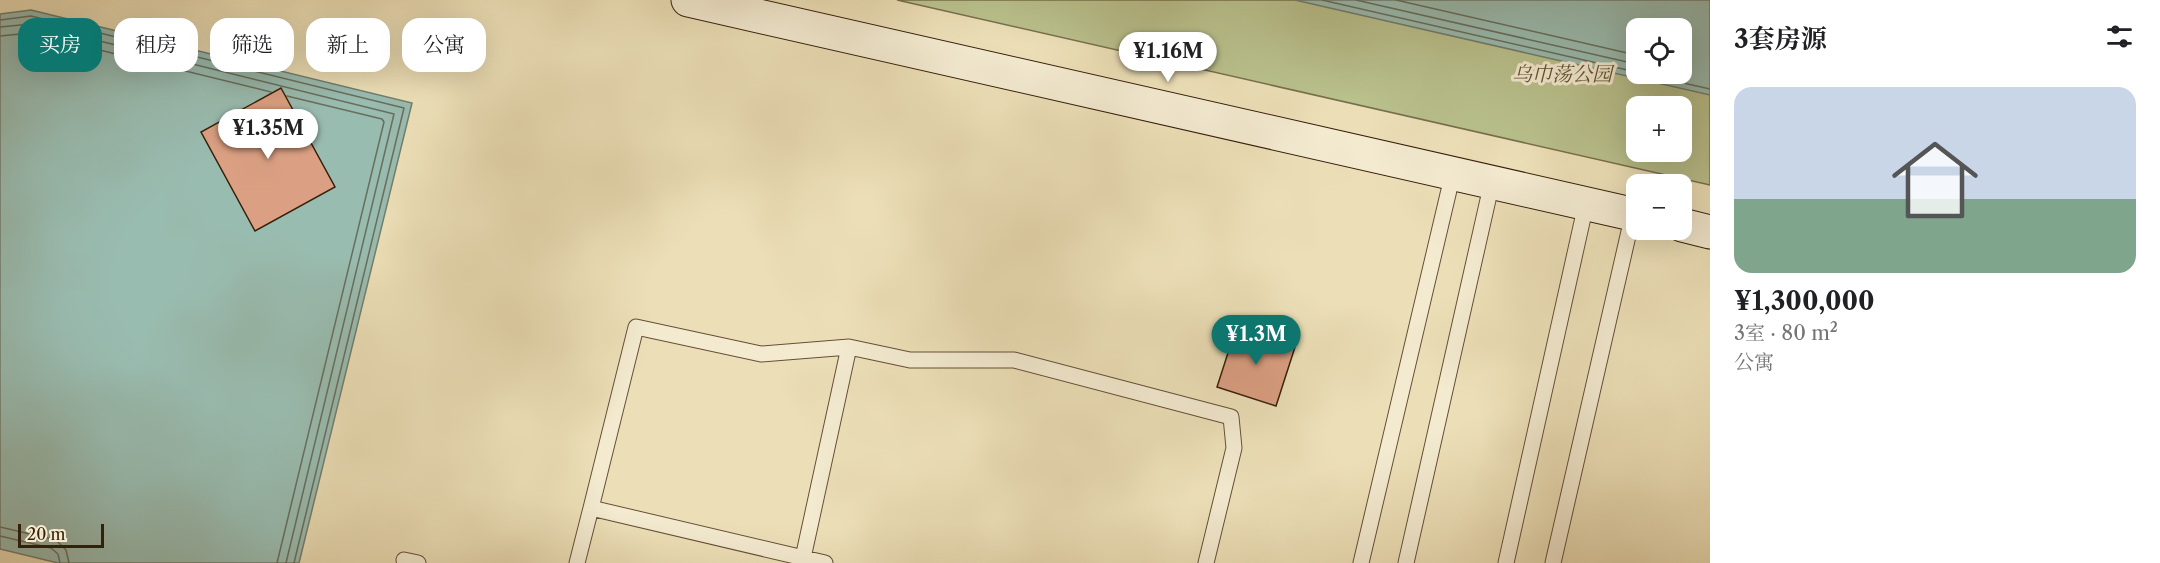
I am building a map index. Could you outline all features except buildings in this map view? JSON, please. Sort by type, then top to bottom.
[{"type":"main road","points":[[688,0],[1626,213]]},
{"type":"main road","points":[[1692,228],[1710,232]]},
{"type":"lane","points":[[1361,563],[1453,173]]},
{"type":"lane","points":[[1406,563],[1492,182]]},
{"type":"lane","points":[[1506,563],[1586,204]]},
{"type":"lane","points":[[1553,563],[1629,240]]},
{"type":"lane","points":[[577,563],[636,327],[761,354],[849,347],[910,360],[1014,360],[1231,417],[1234,448],[1206,563]]},
{"type":"lane","points":[[803,558],[849,347]]},
{"type":"lane","points":[[591,508],[825,563]]},
{"type":"green space","name":"乌巾荡公园","points":[[897,0],[1710,0],[1710,185],[1692,181],[1692,174],[1662,174]]},
{"type":"water","points":[[1295,0],[1710,0],[1710,95],[1662,84],[1692,84],[1692,18],[1626,18],[1626,76]]},
{"type":"water","points":[[31,10],[64,18],[18,18],[18,72],[102,72],[102,27],[114,30],[114,72],[198,72],[198,51],[210,54],[210,72],[285,72],[412,103],[299,563],[58,563],[0,549],[0,14]]}]
